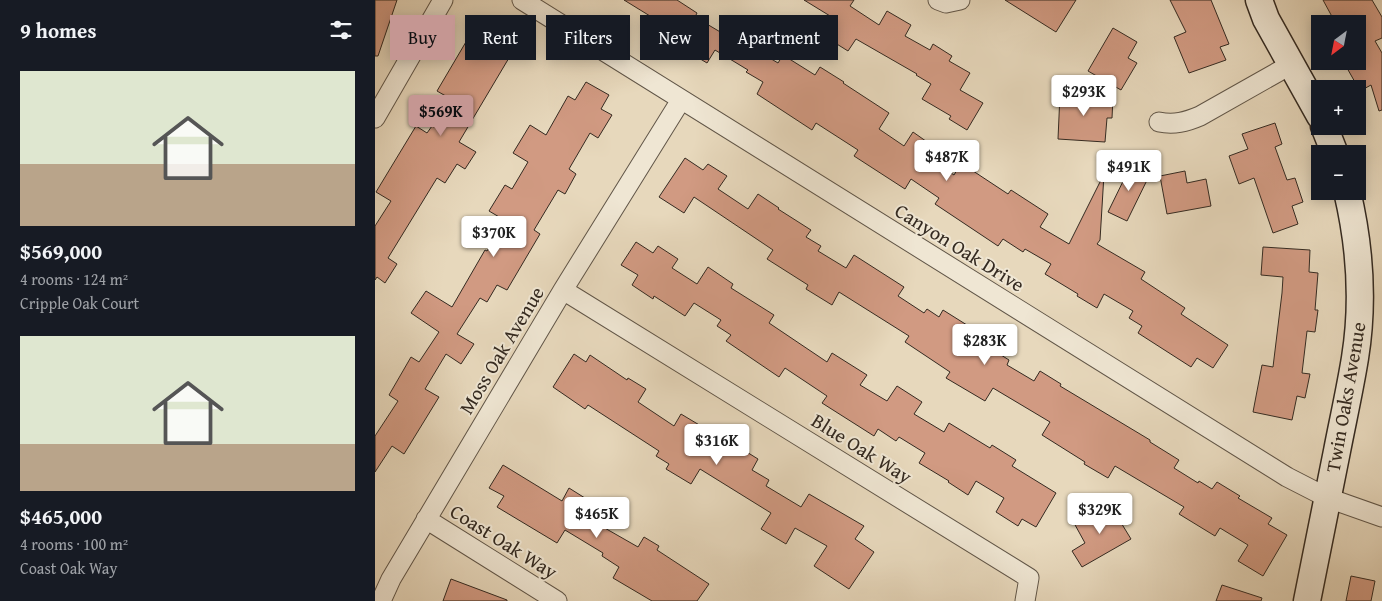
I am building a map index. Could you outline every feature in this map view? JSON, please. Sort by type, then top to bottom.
[{"type":"street","points":[[375,118],[443,0]]},
{"type":"street","name":"Canyon Oak Drive","points":[[522,0],[1287,477],[1328,498],[1382,517]]},
{"type":"street","points":[[938,0],[946,4],[960,0]]},
{"type":"street","points":[[1259,0],[1266,19],[1311,99]]},
{"type":"street","points":[[1159,122],[1175,123],[1194,118],[1292,64]]},
{"type":"street","name":"Moss Oak Avenue","points":[[381,601],[391,579],[563,290],[681,100]]},
{"type":"street","name":"Twin Oaks Avenue","points":[[1307,601],[1355,358],[1359,314],[1359,266],[1349,200]]},
{"type":"street","name":"Blue Oak Way","points":[[563,290],[1029,578],[1025,601]]},
{"type":"street","name":"Coast Oak Way","points":[[426,520],[557,601]]},
{"type":"building","points":[[375,0],[397,0],[392,15],[390,15],[390,21],[378,56],[375,56]]},
{"type":"building","points":[[624,0],[677,0],[697,13],[696,15],[648,15]]},
{"type":"building","points":[[804,0],[854,0],[850,6],[879,25],[887,11],[911,25],[905,36],[930,50],[933,44],[952,56],[949,61],[970,73],[960,90],[983,103],[967,130],[949,119],[951,116],[922,99],[931,84],[917,74],[856,39],[848,51],[838,45],[838,15],[828,15]]},
{"type":"building","points":[[1005,0],[1076,0],[1056,32]]},
{"type":"building","points":[[1170,0],[1211,0],[1229,44],[1220,47],[1226,60],[1189,73],[1174,37],[1186,32]]},
{"type":"building","points":[[1323,0],[1372,0],[1382,17],[1382,38],[1375,41],[1382,53],[1382,110],[1379,111],[1371,85],[1366,88],[1366,80],[1354,80],[1348,70],[1366,70],[1366,15],[1331,15]]},
{"type":"building","points":[[709,25],[719,31],[719,52],[715,50],[709,60]]},
{"type":"building","points":[[1113,28],[1137,42],[1128,58],[1137,63],[1121,90],[1088,71]]},
{"type":"building","points":[[465,44],[465,60],[508,60],[459,142],[476,152],[465,169],[457,164],[445,183],[437,178],[388,258],[397,264],[385,283],[377,277],[375,280],[375,226],[391,201],[376,192],[416,126],[427,133],[432,126],[434,127],[451,99],[437,91]]},
{"type":"building","points":[[732,60],[773,60],[778,63],[780,60],[791,60],[815,75],[820,67],[889,113],[879,129],[904,146],[913,132],[930,144],[923,154],[954,175],[961,163],[1008,194],[1011,190],[1048,214],[1040,227],[1069,244],[1104,174],[1100,240],[1097,244],[1145,272],[1141,279],[1185,308],[1181,314],[1228,345],[1213,368],[1197,358],[1191,367],[1138,333],[1142,326],[1129,318],[1133,311],[1104,294],[1097,308],[1045,274],[1051,264],[1025,249],[1023,252],[1003,239],[998,246],[935,204],[939,198],[911,179],[905,189],[854,156],[858,150],[816,123],[812,130],[757,94],[763,82],[746,72],[748,70]]},
{"type":"building","points":[[586,82],[609,95],[601,109],[612,115],[598,138],[590,133],[569,169],[576,174],[565,194],[558,190],[534,230],[540,234],[507,290],[497,285],[487,302],[480,298],[457,334],[474,344],[461,364],[446,354],[425,389],[439,397],[404,454],[392,446],[375,472],[375,436],[398,401],[389,395],[411,357],[419,362],[439,332],[411,313],[426,291],[452,307],[485,250],[487,251],[506,221],[489,211],[505,185],[512,189],[528,162],[513,153],[530,125],[546,135],[568,96],[575,100]]},
{"type":"building","points":[[1060,94],[1113,97],[1112,118],[1107,118],[1105,142],[1058,139]]},
{"type":"building","points":[[1275,123],[1282,144],[1275,147],[1287,180],[1295,178],[1303,202],[1292,206],[1298,224],[1273,233],[1254,178],[1239,184],[1229,156],[1248,149],[1242,134]]},
{"type":"building","points":[[685,158],[703,170],[708,164],[727,176],[718,189],[748,209],[758,194],[811,230],[806,237],[821,246],[818,251],[846,268],[854,255],[904,287],[898,296],[924,313],[927,309],[939,317],[943,310],[994,342],[990,348],[1009,360],[1007,365],[1034,381],[1040,371],[1061,384],[1060,386],[1150,440],[1150,442],[1179,460],[1174,468],[1198,483],[1199,481],[1212,489],[1217,482],[1240,496],[1238,498],[1272,518],[1268,524],[1287,535],[1263,576],[1238,561],[1248,545],[1220,528],[1215,536],[1179,514],[1184,507],[1115,466],[1108,478],[1084,464],[1085,462],[1042,435],[1050,422],[993,388],[985,401],[946,378],[950,372],[905,342],[909,336],[839,292],[832,305],[806,289],[808,285],[767,259],[773,250],[694,197],[684,213],[659,197]]},
{"type":"building","points":[[1132,163],[1151,172],[1127,221],[1108,212]]},
{"type":"building","points":[[1185,171],[1187,183],[1206,179],[1211,206],[1167,214],[1160,176]]},
{"type":"building","points":[[636,242],[653,253],[658,246],[678,259],[672,268],[697,284],[708,267],[733,284],[731,288],[774,315],[769,323],[827,362],[832,353],[867,375],[860,385],[887,401],[897,386],[922,402],[914,414],[944,432],[949,423],[990,448],[992,445],[1016,460],[1012,466],[1056,493],[1036,527],[1022,519],[1018,526],[996,512],[1004,498],[976,481],[968,495],[919,463],[925,453],[899,437],[896,441],[878,429],[874,436],[822,403],[827,396],[785,368],[779,377],[726,341],[731,335],[717,326],[721,320],[694,303],[685,316],[654,296],[653,299],[632,285],[638,275],[621,265]]},
{"type":"building","points":[[1263,247],[1310,250],[1309,272],[1318,273],[1315,310],[1318,310],[1315,332],[1307,331],[1302,373],[1310,374],[1305,398],[1297,396],[1292,420],[1253,412],[1262,365],[1273,367],[1283,277],[1261,275]]},
{"type":"building","points":[[574,354],[586,362],[590,355],[627,380],[628,378],[646,389],[638,402],[674,426],[681,414],[701,426],[696,433],[732,455],[737,446],[758,459],[752,470],[769,480],[766,486],[801,507],[809,494],[864,526],[855,539],[874,552],[849,589],[814,566],[827,546],[795,528],[786,544],[761,529],[771,513],[700,469],[691,484],[666,469],[669,464],[656,456],[659,451],[588,405],[585,409],[553,387]]},
{"type":"building","points":[[503,465],[562,501],[569,488],[604,510],[596,523],[638,547],[644,537],[659,546],[657,550],[709,584],[697,601],[652,601],[613,578],[619,567],[602,556],[603,553],[565,530],[557,543],[497,507],[504,496],[489,488]]},
{"type":"building","points":[[1109,503],[1131,539],[1082,567],[1072,551],[1085,543],[1074,523]]},
{"type":"building","points":[[1351,576],[1375,581],[1371,601],[1346,601]]},
{"type":"building","points":[[451,579],[507,600],[507,601],[443,601]]},
{"type":"building","points":[[1222,585],[1262,598],[1261,601],[1216,601]]}]
